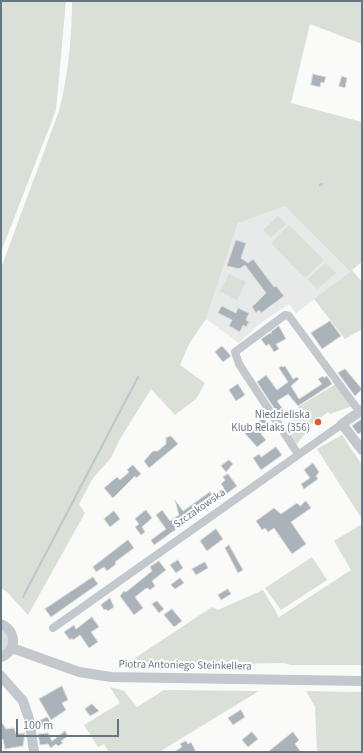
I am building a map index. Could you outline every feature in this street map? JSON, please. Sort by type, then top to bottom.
[{"type":"street","points":[[298,454],[239,364],[235,352],[285,315],[289,316],[361,410]]},
{"type":"street","name":"Szczakowska","points":[[53,628],[361,410]]},
{"type":"street","points":[[342,424],[362,450]]},
{"type":"street","points":[[1,624],[8,628],[12,633],[14,641],[12,648],[2,659]]},
{"type":"street","name":"Piotra Antoniego Steinkellera","points":[[12,648],[79,672],[111,677],[362,681]]},
{"type":"street","points":[[3,682],[23,701],[29,719],[34,752]]},
{"type":"shaded area","points":[[1,1],[66,1],[56,110],[1,252]]},
{"type":"shaded area","points":[[72,1],[362,1],[362,44],[310,24],[291,103],[362,122],[362,262],[352,270],[362,282],[362,329],[345,339],[314,299],[350,272],[285,206],[238,223],[206,319],[189,344],[180,365],[205,383],[196,399],[175,415],[151,389],[120,439],[111,458],[93,478],[79,504],[85,513],[28,615],[7,592],[1,588],[1,268],[59,111],[69,56]]},
{"type":"shaded area","points":[[285,206],[350,272],[296,313],[289,304],[258,325],[239,343],[206,319],[238,223]]},
{"type":"shaded area","points":[[278,216],[286,224],[271,238],[263,230]]},
{"type":"shaded area","points":[[289,225],[324,260],[305,278],[271,243]]},
{"type":"shaded area","points":[[326,263],[336,273],[317,289],[307,279]]},
{"type":"shaded area","points":[[229,274],[246,282],[237,300],[220,291]]},
{"type":"shaded area","points":[[339,382],[355,405],[330,414],[328,412],[308,427],[309,429],[291,451],[279,431],[303,414],[298,407]]},
{"type":"shaded area","points":[[342,435],[362,465],[362,519],[317,449]]},
{"type":"shaded area","points":[[362,524],[362,665],[291,665],[283,663],[132,666],[121,664],[135,658],[212,607],[218,610],[263,590],[279,617],[351,570],[334,541]]},
{"type":"shaded area","points":[[312,557],[327,580],[281,610],[265,588]]},
{"type":"shaded area","points":[[1,626],[6,629],[10,643],[1,655]]},
{"type":"shaded area","points":[[110,687],[124,691],[137,707],[164,690],[259,691],[159,752],[109,752],[104,744],[98,747],[84,725],[120,703]]},
{"type":"shaded area","points":[[306,691],[362,692],[362,752],[317,752],[315,707]]},
{"type":"building","points":[[313,74],[326,77],[324,83],[321,82],[320,87],[311,85]]},
{"type":"building","points":[[342,76],[347,78],[345,88],[339,86]]},
{"type":"building","points":[[236,240],[246,243],[241,258],[248,263],[253,259],[274,287],[276,286],[284,296],[261,313],[259,310],[256,313],[252,307],[266,293],[245,265],[239,269],[227,266]]},
{"type":"building","points":[[222,306],[236,313],[238,308],[249,313],[246,320],[249,322],[246,327],[243,325],[240,332],[229,326],[232,320],[218,313]]},
{"type":"building","points":[[330,321],[341,336],[322,349],[311,333]]},
{"type":"building","points":[[279,326],[286,339],[276,344],[279,349],[274,352],[269,344],[266,346],[261,339],[272,333],[271,332]]},
{"type":"building","points":[[222,346],[231,356],[223,362],[215,352]]},
{"type":"building","points":[[285,366],[293,379],[297,377],[299,379],[291,386],[299,399],[322,384],[318,379],[323,376],[324,378],[327,376],[332,384],[298,406],[288,394],[277,401],[288,416],[282,420],[257,382],[266,375],[277,390],[288,382],[279,368]]},
{"type":"building","points":[[345,369],[362,389],[355,396],[338,373]]},
{"type":"building","points":[[238,384],[245,395],[236,401],[229,390]]},
{"type":"building","points":[[263,418],[270,426],[261,434],[266,440],[257,447],[242,430],[246,426],[249,429]]},
{"type":"building","points":[[362,419],[362,432],[358,434],[352,426]]},
{"type":"building","points":[[171,436],[178,444],[149,468],[144,461],[153,451],[158,451],[166,444],[166,438]]},
{"type":"building","points":[[276,447],[282,455],[261,470],[253,458],[259,454],[261,457]]},
{"type":"building","points":[[229,460],[233,464],[226,472],[221,466]]},
{"type":"building","points":[[313,463],[319,472],[316,476],[318,479],[304,489],[301,484],[310,478],[304,470]]},
{"type":"building","points":[[133,465],[141,474],[136,478],[135,476],[113,498],[104,488],[117,477],[120,480],[129,472],[127,470]]},
{"type":"building","points":[[228,474],[237,486],[225,495],[222,490],[224,488],[221,484],[225,480],[223,477]]},
{"type":"building","points":[[210,492],[217,501],[195,516],[194,514],[181,523],[182,525],[154,545],[151,540],[166,529],[156,515],[162,510],[170,521],[179,515],[175,500],[183,511]]},
{"type":"building","points":[[306,501],[311,508],[291,522],[306,544],[292,554],[274,528],[268,532],[265,528],[262,530],[256,521],[274,508],[281,514],[297,503],[300,506]]},
{"type":"building","points":[[146,510],[152,518],[142,527],[145,532],[141,535],[135,527],[139,524],[135,519]]},
{"type":"building","points":[[114,511],[120,519],[110,527],[104,519]]},
{"type":"building","points":[[216,529],[223,539],[207,551],[200,541]]},
{"type":"building","points":[[128,540],[134,548],[115,562],[116,564],[107,571],[104,567],[96,572],[93,567]]},
{"type":"building","points":[[229,545],[243,570],[238,573],[225,548]]},
{"type":"building","points":[[178,560],[183,568],[176,573],[170,565]]},
{"type":"building","points":[[159,561],[166,570],[152,581],[155,586],[150,590],[148,588],[145,589],[135,597],[143,608],[134,615],[120,596],[124,591],[126,592],[152,571],[150,567]]},
{"type":"building","points":[[205,562],[208,568],[196,575],[192,569]]},
{"type":"building","points":[[93,577],[98,584],[51,617],[45,609]]},
{"type":"building","points":[[180,578],[184,583],[175,589],[171,585]]},
{"type":"building","points":[[228,589],[231,594],[221,600],[218,595]]},
{"type":"building","points":[[110,598],[114,607],[108,611],[106,609],[104,610],[101,605]]},
{"type":"building","points":[[157,601],[164,609],[159,613],[152,604]]},
{"type":"building","points":[[172,609],[182,621],[174,627],[164,615]]},
{"type":"building","points":[[92,617],[99,627],[91,632],[98,642],[89,648],[80,635],[73,640],[72,638],[70,640],[64,632],[74,625],[76,629]]},
{"type":"building","points":[[62,686],[68,700],[62,703],[66,710],[51,720],[39,699]]},
{"type":"building","points":[[92,704],[99,711],[90,716],[85,709]]},
{"type":"building","points":[[241,710],[245,717],[233,725],[228,718]]},
{"type":"building","points":[[47,717],[50,721],[37,729],[36,723]]},
{"type":"building","points":[[1,721],[6,729],[14,728],[16,734],[25,733],[23,746],[5,749],[3,739],[1,740]]},
{"type":"building","points":[[65,731],[68,736],[61,741],[63,743],[58,746],[56,744],[51,748],[48,744],[40,745],[38,734],[48,733],[52,741]]},
{"type":"building","points":[[252,732],[258,739],[248,747],[242,740]]},
{"type":"building","points":[[293,732],[299,740],[295,744],[301,752],[268,752]]},
{"type":"building","points":[[186,741],[188,744],[191,742],[196,752],[174,752],[182,747],[180,744]]},
{"type":"waterway","points":[[23,597],[138,377]]},
{"type":"place","name":"Niedzieliska Klub Relaks (356)","points":[[318,422]]}]
